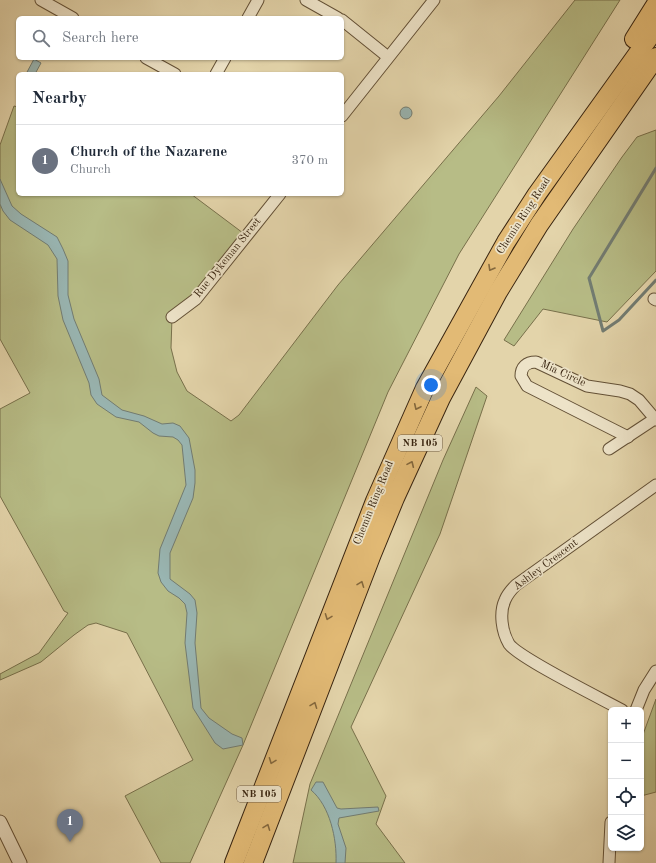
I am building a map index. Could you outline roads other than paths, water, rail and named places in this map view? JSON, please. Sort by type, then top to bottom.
[{"type":"highway","points":[[537,194],[555,159],[583,114],[626,53],[656,4]]},
{"type":"highway","name":"Chemin Ring Road","points":[[234,863],[327,620],[397,448],[425,388],[506,242],[537,194],[656,28]]},
{"type":"highway","name":"Chemin Ring Road","points":[[253,863],[398,491],[461,360],[498,292],[539,225],[656,57]]},
{"type":"highway","points":[[539,225],[569,189],[656,74]]},
{"type":"street","points":[[41,0],[69,16]]},
{"type":"street","points":[[249,16],[258,0]]},
{"type":"street","points":[[306,0],[334,16]]},
{"type":"street","points":[[344,113],[434,0]]},
{"type":"street","points":[[344,22],[388,57]]},
{"type":"street","points":[[150,60],[171,72]]},
{"type":"street","points":[[217,72],[224,60]]},
{"type":"street","name":"Rue Dykeman Street","points":[[172,317],[196,299],[278,196]]},
{"type":"street","name":"Mia Circle","points":[[628,437],[527,386],[520,376],[522,369],[528,363],[536,362],[587,386],[630,394],[639,400],[656,419]]},
{"type":"street","points":[[609,449],[656,419]]},
{"type":"street","name":"Ashley Crescent","points":[[617,707],[527,657],[510,645],[504,631],[502,615],[505,599],[516,585],[656,485]]},
{"type":"street","points":[[637,707],[644,690],[656,671]]},
{"type":"street","points":[[0,822],[20,863]]},
{"type":"street","points":[[609,863],[610,851]]},
{"type":"water","points":[[33,60],[41,63],[36,72],[27,72]]},
{"type":"water","points":[[406,107],[410,109],[412,113],[410,117],[406,119],[402,117],[400,113],[402,109]]},
{"type":"water","points":[[0,179],[12,206],[21,214],[57,237],[63,249],[68,261],[68,295],[74,319],[99,379],[102,395],[122,410],[144,416],[162,424],[173,423],[180,426],[189,438],[195,470],[193,498],[170,553],[170,579],[190,594],[195,600],[197,613],[195,643],[201,708],[209,718],[232,734],[242,738],[243,745],[223,749],[215,743],[193,708],[185,643],[187,613],[185,604],[168,591],[161,582],[158,573],[160,549],[186,485],[182,445],[173,437],[159,436],[153,433],[139,422],[116,417],[97,404],[91,395],[89,383],[63,320],[58,296],[57,259],[48,245],[10,220],[3,211],[0,204]]},
{"type":"water","points":[[316,782],[323,782],[337,808],[378,807],[379,811],[339,818],[338,824],[346,848],[345,863],[336,863],[334,834],[328,814],[318,797],[311,790]]},
{"type":"waterway","points":[[656,168],[589,278],[603,331],[619,320],[656,280]]},
{"type":"place","name":"Church of the Nazarene","points":[[70,842]]}]
